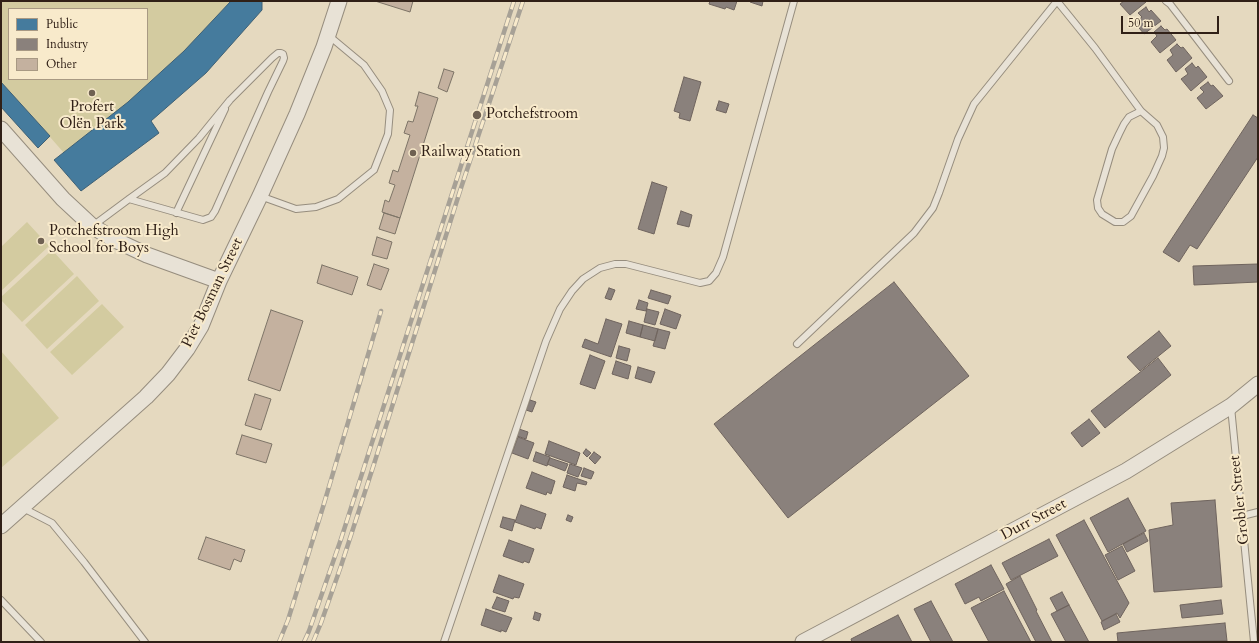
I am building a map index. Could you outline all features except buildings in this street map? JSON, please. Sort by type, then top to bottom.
[{"type":"street","name":"Piet Bosman Street","points":[[1,526],[146,397],[168,374],[188,349],[201,326],[219,281],[297,114],[328,35],[339,1]]},
{"type":"street","points":[[1,130],[63,199],[92,226],[113,239],[147,256],[219,281]]},
{"type":"street","name":"Durr Street","points":[[802,642],[1126,471],[1231,406],[1258,384]]},
{"type":"lane","points":[[444,642],[546,341],[560,309],[572,291],[583,279],[600,268],[615,264],[626,264],[700,283],[709,281],[716,273],[723,257],[794,1]]},
{"type":"lane","points":[[797,344],[914,233],[933,208],[940,193],[958,139],[974,104],[1057,1],[1095,48],[1141,111],[1158,125],[1163,137],[1164,148],[1162,156],[1131,216],[1123,222],[1115,222],[1102,214],[1098,208],[1097,200],[1118,134],[1129,117],[1141,111]]},
{"type":"lane","points":[[1166,1],[1229,81]]},
{"type":"lane","points":[[260,196],[296,209],[316,207],[338,199],[374,170],[388,134],[390,110],[382,91],[364,65],[328,35]]},
{"type":"lane","points":[[92,226],[170,168],[200,138],[230,100],[272,58],[278,53],[283,54],[283,61],[211,217],[203,220],[129,199]]},
{"type":"lane","points":[[176,213],[230,100]]},
{"type":"lane","name":"Grobler Street","points":[[1231,406],[1254,642]]},
{"type":"lane","points":[[22,507],[52,523],[145,642]]},
{"type":"lane","points":[[1242,516],[1258,512]]},
{"type":"lane","points":[[1,600],[41,642]]},
{"type":"lane","points":[[1251,611],[1258,612]]},
{"type":"shaded area","name":"Profert Olën Park","points":[[1,1],[262,1],[262,10],[206,73],[151,121],[159,133],[81,191],[54,160],[64,153],[50,137],[38,148],[1,107]]},
{"type":"shaded area","points":[[27,222],[49,246],[1,291],[1,247]]},
{"type":"shaded area","points":[[52,250],[74,274],[22,322],[1,300],[1,297]]},
{"type":"shaded area","points":[[77,276],[99,301],[47,349],[25,325]]},
{"type":"shaded area","points":[[102,304],[124,327],[72,375],[50,352]]},
{"type":"shaded area","points":[[1,351],[59,418],[1,468]]},
{"type":"railway","points":[[304,642],[341,539],[514,1]]},
{"type":"railway","points":[[313,642],[341,566],[460,191],[523,1]]},
{"type":"railway","points":[[279,642],[288,620],[323,507],[381,311]]},
{"type":"place","name":"Profert Olën Park","points":[[92,93]]},
{"type":"place","name":"Potchefstroom","points":[[477,115]]},
{"type":"place","name":"Railway Station","points":[[413,153]]},
{"type":"place","name":"Potchefstroom High School for Boys","points":[[41,241]]}]
